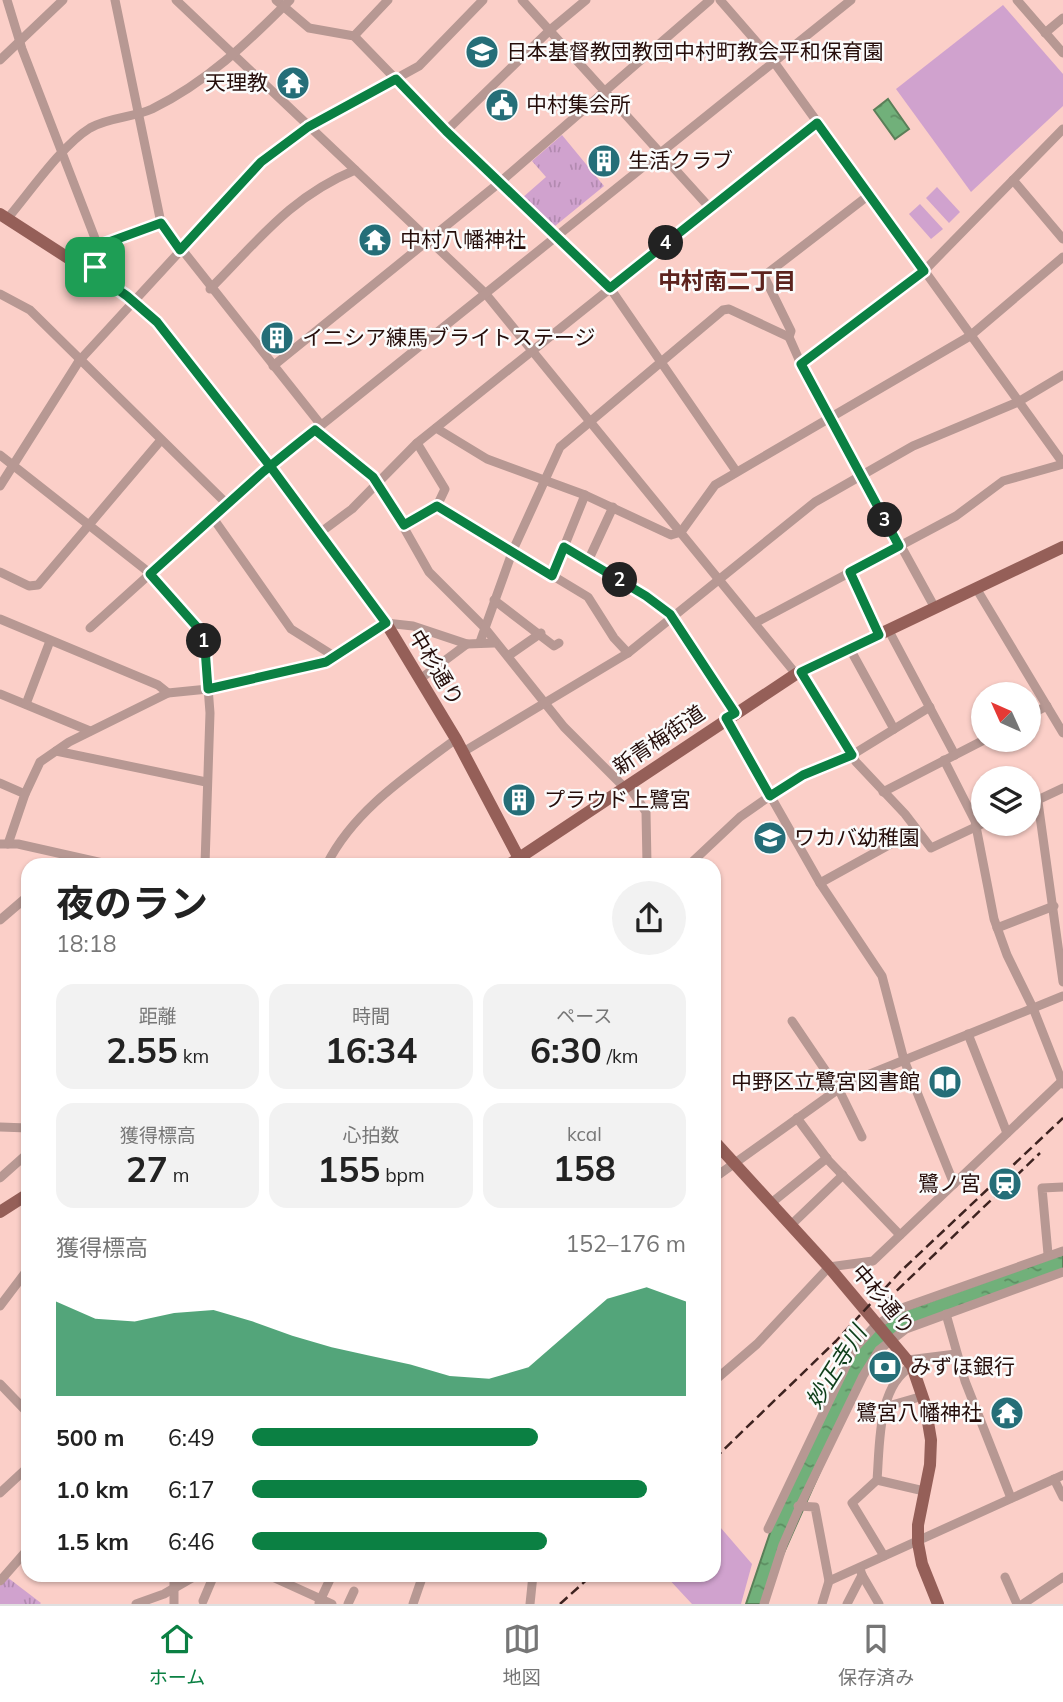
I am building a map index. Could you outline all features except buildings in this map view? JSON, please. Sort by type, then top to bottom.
[{"type":"main road","name":"中杉通り","points":[[4,217],[93,272],[134,301],[157,322],[321,533],[386,623],[456,739],[515,858]]},
{"type":"main road","name":"新青梅街道","points":[[523,858],[730,715],[798,673],[1063,547]]},
{"type":"main road","name":"中杉通り","points":[[721,1149],[881,1323],[910,1363],[923,1396],[931,1440],[918,1543],[922,1564],[938,1604]]},
{"type":"main road","points":[[0,1212],[21,1198]]},
{"type":"street","points":[[7,0],[19,42],[98,246],[93,272]]},
{"type":"street","points":[[0,60],[63,0]]},
{"type":"street","points":[[115,0],[161,223],[318,428],[378,482],[429,572],[484,627],[494,643],[508,656],[545,703],[626,786],[646,812],[647,858]]},
{"type":"street","points":[[176,0],[485,293],[798,673],[852,755],[931,848],[971,829]]},
{"type":"street","points":[[354,36],[388,0]]},
{"type":"street","points":[[0,486],[79,361],[261,162],[308,127],[419,66],[483,0]]},
{"type":"street","points":[[522,0],[710,208]]},
{"type":"street","points":[[446,131],[550,30],[586,0]]},
{"type":"street","points":[[273,366],[499,183],[709,0]]},
{"type":"street","points":[[720,0],[774,62],[1063,464],[1003,481],[956,516],[755,623]]},
{"type":"street","points":[[90,628],[270,466],[851,0]]},
{"type":"street","points":[[1017,0],[1063,53]]},
{"type":"street","points":[[4,217],[90,128],[137,116],[186,92],[235,56],[284,2],[309,28],[354,36],[446,131],[610,288],[736,471]]},
{"type":"street","points":[[1045,33],[1063,18]]},
{"type":"street","points":[[321,533],[352,509],[417,443],[817,123]]},
{"type":"street","points":[[801,364],[924,271],[1063,129]]},
{"type":"street","points":[[211,289],[300,199],[325,183],[355,170]]},
{"type":"street","points":[[1013,180],[1063,239]]},
{"type":"street","points":[[789,337],[791,331],[764,276],[869,195]]},
{"type":"street","points":[[98,246],[161,223]]},
{"type":"street","points":[[436,428],[487,459],[585,495],[671,535],[681,532],[715,485],[970,336],[1063,257]]},
{"type":"street","points":[[1,297],[30,310],[227,504]]},
{"type":"street","points":[[480,642],[513,550],[543,478],[560,447],[661,360],[723,310],[729,309],[789,337],[829,417],[935,608]]},
{"type":"street","points":[[468,749],[628,653],[815,502],[913,446],[1018,402],[1061,379]]},
{"type":"street","points":[[0,572],[29,586],[38,585],[161,440]]},
{"type":"street","points":[[404,525],[437,506],[445,489],[417,443]]},
{"type":"street","points":[[0,455],[150,574],[204,635],[208,689],[205,858]]},
{"type":"street","points":[[552,576],[585,495]]},
{"type":"street","points":[[437,506],[588,597],[614,638],[628,653]]},
{"type":"street","points":[[588,561],[613,507]]},
{"type":"street","points":[[213,518],[291,629],[334,656]]},
{"type":"street","points":[[564,547],[646,596],[673,618],[730,715],[770,796],[820,883],[882,976],[904,1060],[954,1184]]},
{"type":"street","points":[[850,572],[955,755]]},
{"type":"street","points":[[976,588],[1063,733]]},
{"type":"street","points":[[495,600],[554,646],[559,643]]},
{"type":"street","points":[[0,619],[158,685],[168,693]]},
{"type":"street","points":[[81,858],[4,844],[40,762],[90,731],[168,693],[208,689],[314,665],[334,656],[386,623],[413,626],[467,644],[494,643]]},
{"type":"street","points":[[508,656],[541,634]]},
{"type":"street","points":[[26,705],[50,641]]},
{"type":"street","points":[[421,679],[467,644]]},
{"type":"street","points":[[850,649],[894,729]]},
{"type":"street","points":[[0,694],[90,731]]},
{"type":"street","points":[[1041,709],[1047,706]]},
{"type":"street","points":[[696,858],[740,817],[770,796],[803,775],[852,755],[930,708]]},
{"type":"street","points":[[330,858],[341,838],[372,806],[456,739]]},
{"type":"street","points":[[883,792],[971,747]]},
{"type":"street","points":[[56,751],[206,782]]},
{"type":"street","points":[[944,760],[971,809]]},
{"type":"street","points":[[0,783],[25,794]]},
{"type":"street","points":[[1041,799],[1063,788]]},
{"type":"street","points":[[820,883],[916,830]]},
{"type":"street","points":[[721,1375],[757,1344],[829,1267],[873,1261],[1062,1082],[997,928],[982,836]]},
{"type":"street","points":[[1040,836],[1054,906],[1063,982]]},
{"type":"street","points":[[0,920],[21,903]]},
{"type":"street","points":[[997,928],[1054,906]]},
{"type":"street","points":[[721,1173],[837,1090],[1063,996]]},
{"type":"street","points":[[792,1021],[837,1090],[862,1137]]},
{"type":"street","points":[[968,1034],[1007,1133]]},
{"type":"street","points":[[797,1118],[827,1158],[901,1235]]},
{"type":"street","points":[[0,1127],[21,1128]]},
{"type":"street","points":[[770,1204],[827,1158]]},
{"type":"street","points":[[0,1178],[21,1159]]},
{"type":"street","points":[[790,1225],[843,1175]]},
{"type":"street","points":[[1048,1254],[1042,1188],[1063,1187]]},
{"type":"street","points":[[768,1529],[854,1349],[881,1323],[902,1308],[1048,1254],[1063,1251]]},
{"type":"street","points":[[764,1604],[799,1506],[879,1349],[893,1337],[946,1314],[1063,1272]]},
{"type":"street","points":[[0,1306],[21,1278]]},
{"type":"street","points":[[946,1314],[956,1354],[1011,1498]]},
{"type":"street","points":[[877,1480],[875,1452],[891,1385],[910,1363],[956,1354]]},
{"type":"street","points":[[1,1389],[21,1407]]},
{"type":"street","points":[[885,1407],[923,1396]]},
{"type":"street","points":[[0,1493],[21,1474]]},
{"type":"street","points":[[829,1581],[861,1572],[884,1556],[918,1543],[1058,1477],[1063,1497]]},
{"type":"street","points":[[877,1480],[924,1491]]},
{"type":"street","points":[[877,1480],[852,1503],[884,1556]]},
{"type":"street","points":[[799,1506],[815,1507],[829,1581],[822,1604]]},
{"type":"street","points":[[0,1581],[21,1557]]},
{"type":"street","points":[[847,1604],[861,1572]]},
{"type":"street","points":[[861,1572],[880,1604]]},
{"type":"street","points":[[1005,1577],[1017,1604]]},
{"type":"street","points":[[1023,1604],[1052,1587],[1063,1577]]},
{"type":"street","points":[[173,1582],[174,1604]]},
{"type":"street","points":[[136,1604],[182,1582]]},
{"type":"street","points":[[203,1601],[211,1582]]},
{"type":"street","points":[[281,1582],[320,1602],[332,1604]]},
{"type":"street","points":[[320,1602],[328,1582]]},
{"type":"street","points":[[413,1604],[421,1582]]},
{"type":"street","points":[[530,1604],[532,1582]]},
{"type":"street","points":[[348,1604],[354,1591]]},
{"type":"green space","points":[[1003,5],[1063,74],[1063,106],[971,192],[896,89]]},
{"type":"green space","points":[[562,135],[604,186],[555,226],[550,226],[522,198],[546,177],[532,161]]},
{"type":"green space","points":[[937,187],[960,212],[949,223],[926,198]]},
{"type":"green space","points":[[920,204],[943,229],[931,239],[909,214]]},
{"type":"green space","points":[[721,1528],[752,1564],[741,1604],[692,1604],[672,1582],[721,1582]]},
{"type":"green space","points":[[7,1577],[41,1603],[0,1604],[0,1586]]},
{"type":"water","points":[[888,99],[909,129],[895,139],[874,110]]},
{"type":"water","points":[[1063,1254],[1063,1269],[906,1327],[872,1355],[761,1604],[746,1604],[772,1527],[851,1360],[865,1338],[903,1311]]},
{"type":"railway","points":[[721,1452],[836,1341],[901,1271],[1063,1118]]},
{"type":"railway","points":[[886,1301],[1040,1153]]},
{"type":"railway","points":[[560,1604],[584,1582]]},
{"type":"place","name":"日本基督教団教団中村町教会平和保育園","points":[[482,52]]},
{"type":"place","name":"天理教","points":[[293,83]]},
{"type":"place","name":"中村集会所","points":[[502,105]]},
{"type":"place","name":"生活クラブ","points":[[604,161]]},
{"type":"place","name":"中村八幡神社","points":[[375,240]]},
{"type":"place","name":"イニシア練馬ブライトステージ","points":[[277,338]]},
{"type":"place","name":"プラウド上鷺宮","points":[[519,800]]},
{"type":"place","name":"ワカバ幼稚園","points":[[770,838]]},
{"type":"place","name":"中野区立鷺宮図書館","points":[[945,1082]]},
{"type":"place","name":"鷺ノ宮","points":[[1005,1184]]},
{"type":"place","name":"みずほ銀行","points":[[885,1367]]},
{"type":"place","name":"鷺宮八幡神社","points":[[1007,1413]]},
{"type":"district","name":"中村南二丁目","points":[[727,281]]},
{"type":"route","points":[[95,267],[93,272],[157,322],[270,466],[350,570],[386,623],[326,662],[208,689],[204,635],[150,574],[263,472],[270,466],[315,430],[378,482],[404,525],[437,506],[552,576],[564,547],[646,596],[670,614],[735,713],[726,718],[770,796],[803,775],[852,755],[801,672],[879,635],[850,572],[899,546],[801,364],[924,271],[817,123],[610,288],[446,131],[396,79],[308,127],[261,162],[180,250],[161,223],[98,246],[95,267]]},
{"type":"water label","name":"妙正寺川","points":[[836,1367]]}]
